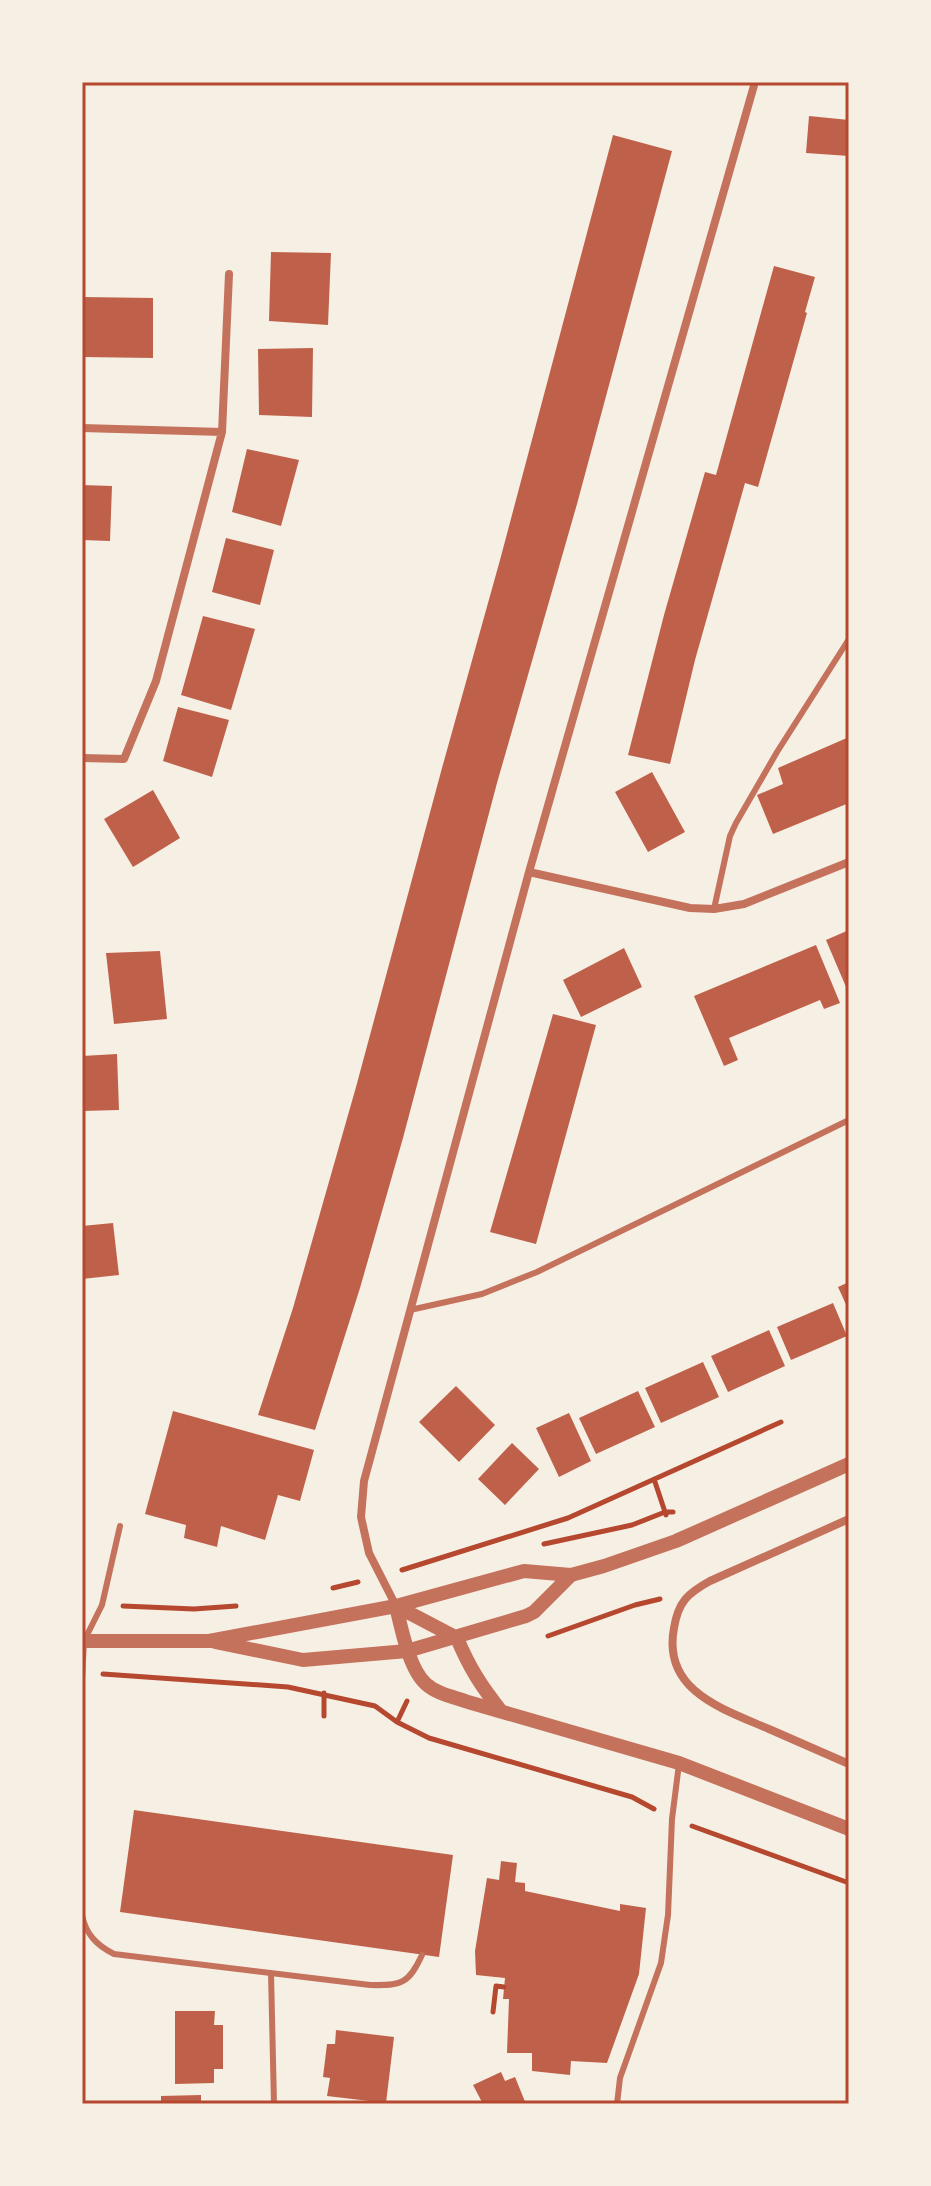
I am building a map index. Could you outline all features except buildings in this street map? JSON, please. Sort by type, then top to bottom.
[{"type":"street","points":[[755,82],[529,872],[364,1481],[361,1517],[369,1553],[396,1606],[407,1651],[424,1682],[438,1691],[679,1763],[849,1829]]},
{"type":"street","points":[[82,758],[124,759],[156,681],[222,432],[229,274]]},
{"type":"street","points":[[82,428],[222,432]]},
{"type":"street","points":[[529,872],[690,908],[714,909],[744,904],[849,862]]},
{"type":"street","points":[[83,1641],[209,1641],[396,1606],[524,1571],[571,1575],[676,1541],[849,1464]]},
{"type":"street","points":[[849,1519],[689,1593],[676,1617],[671,1642],[676,1666],[689,1686],[709,1703],[849,1764]]},
{"type":"street","points":[[209,1641],[303,1660],[407,1651],[534,1612],[571,1575]]},
{"type":"street","points":[[396,1606],[457,1638],[474,1675],[501,1711]]},
{"type":"lane","points":[[714,909],[730,836],[736,823],[849,639]]},
{"type":"lane","points":[[410,1310],[482,1294],[537,1272],[849,1120]]},
{"type":"lane","points":[[82,1680],[83,1641],[102,1605],[120,1526]]},
{"type":"lane","points":[[617,2104],[620,2078],[661,1963],[668,1915],[672,1819],[679,1763]]},
{"type":"lane","points":[[82,1915],[85,1929],[95,1942],[114,1954],[271,1973],[381,1985],[409,1978],[422,1955]]},
{"type":"lane","points":[[271,1973],[274,2104]]},
{"type":"path","points":[[409,1569],[568,1518],[781,1422]]},
{"type":"path","points":[[654,1479],[665,1512]]},
{"type":"path","points":[[546,1637],[635,1605],[689,1593]]},
{"type":"path","points":[[102,1605],[194,1609],[249,1604]]},
{"type":"path","points":[[83,1673],[288,1687],[375,1706],[397,1722],[429,1738],[632,1797],[672,1819],[849,1883]]},
{"type":"path","points":[[324,1695],[324,1716]]},
{"type":"path","points":[[397,1722],[407,1701]]},
{"type":"path","points":[[493,2012],[496,1986],[504,1987]]}]
